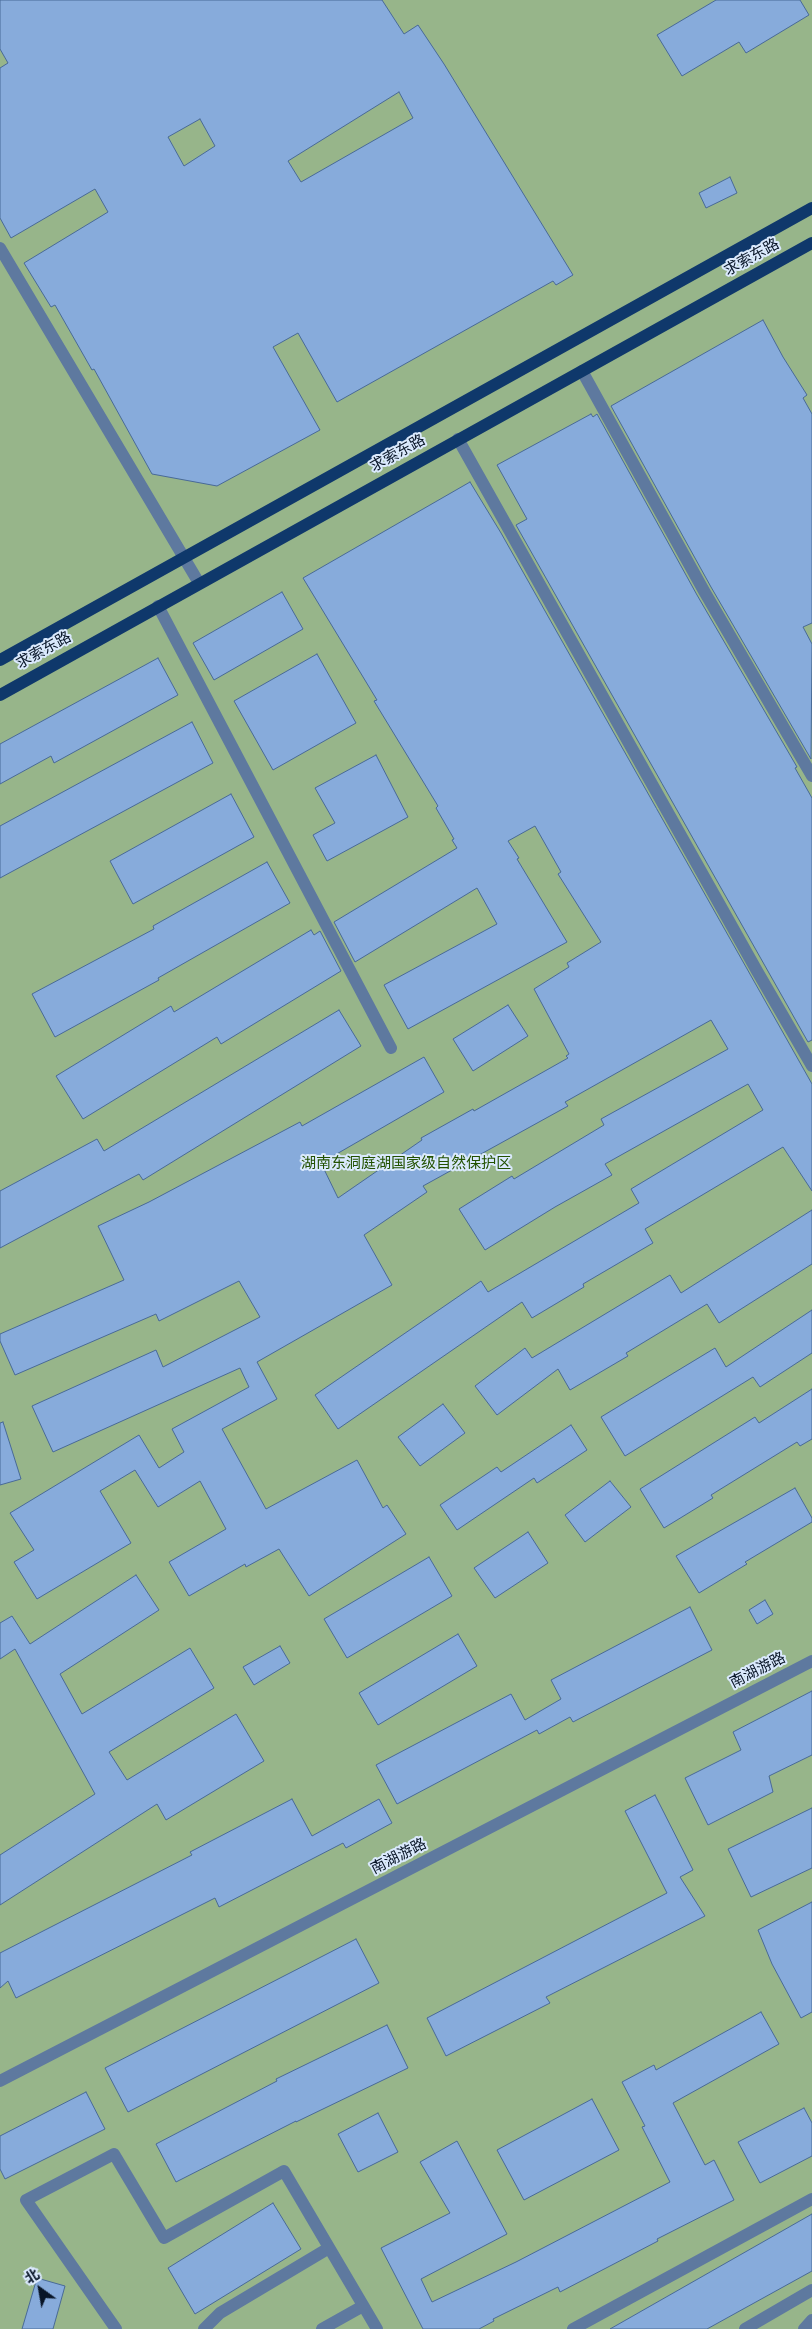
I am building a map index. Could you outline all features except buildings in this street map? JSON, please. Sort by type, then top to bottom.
[{"type":"main road","name":"求索东路","points":[[0,660],[812,208]]},
{"type":"main road","name":"求索东路","points":[[0,695],[458,438],[812,243]]},
{"type":"street","points":[[0,248],[199,583]]},
{"type":"street","points":[[582,371],[704,591],[812,776]]},
{"type":"street","points":[[458,438],[698,867],[812,1066]]},
{"type":"street","points":[[158,606],[391,1048]]},
{"type":"street","name":"南湖游路","points":[[0,2081],[812,1661]]},
{"type":"street","points":[[116,2329],[26,2200],[114,2154],[164,2238],[284,2171],[377,2329]]},
{"type":"street","points":[[573,2329],[812,2199]]},
{"type":"street","points":[[204,2329],[220,2313],[329,2248]]},
{"type":"street","points":[[746,2329],[812,2290]]},
{"type":"street","points":[[322,2329],[364,2306]]},
{"type":"street","points":[[804,2329],[812,2320]]},
{"type":"green space","name":"湖南东洞庭湖国家级自然保护区","points":[[0,0],[812,0],[812,2329],[0,2329]]}]
